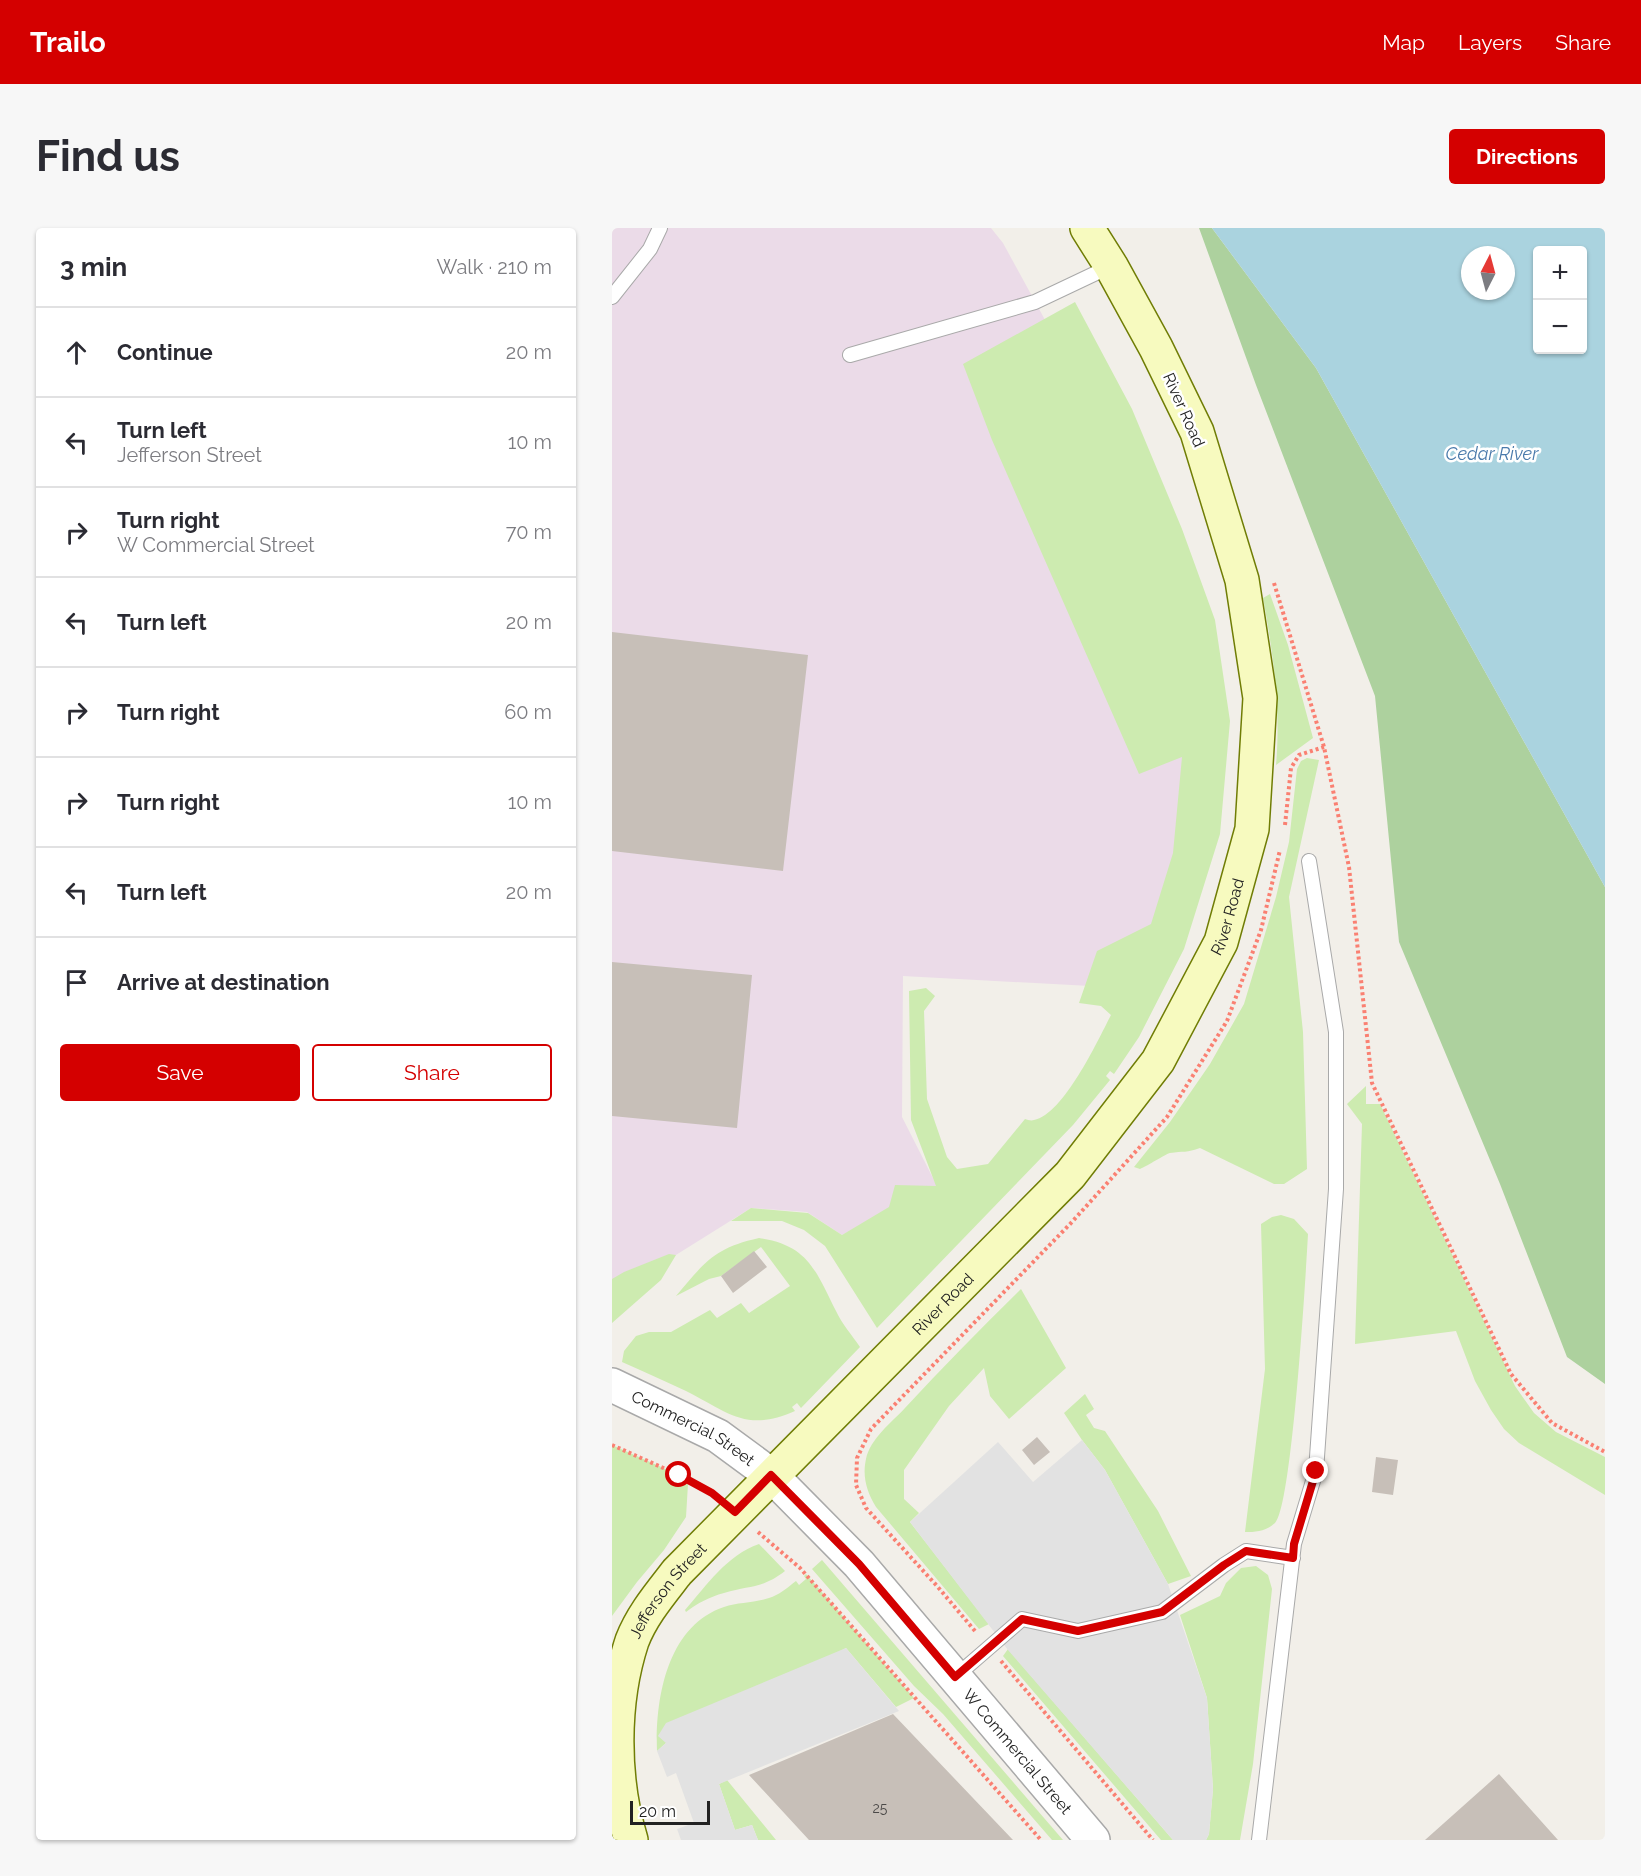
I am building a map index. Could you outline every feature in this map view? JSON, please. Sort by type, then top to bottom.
[{"type":"main road","name":"River Road","points":[[771,1475],[1070,1175],[1158,1061],[1221,942],[1252,829],[1260,698],[1242,580],[1197,432],[1156,348],[1111,266],[1087,228]]},
{"type":"main road","name":"Jefferson Street","points":[[624,1836],[616,1714],[620,1680],[619,1658],[632,1641],[649,1608],[677,1572],[771,1475]]},
{"type":"street","name":"Commercial Street","points":[[612,1385],[718,1436],[771,1475]]},
{"type":"street","name":"W Commercial Street","points":[[771,1475],[859,1564],[1093,1840]]},
{"type":"lane","points":[[612,297],[650,249],[660,228]]},
{"type":"lane","points":[[850,355],[1035,302],[1111,266]]},
{"type":"lane","points":[[1259,1840],[1294,1544],[1316,1471],[1336,1189],[1336,1032],[1309,861]]},
{"type":"lane","points":[[955,1677],[1022,1619],[1078,1631],[1162,1612],[1246,1551],[1293,1558]]},
{"type":"path","points":[[1323,747],[1350,867],[1372,1083],[1511,1374],[1552,1422],[1605,1452]]},
{"type":"path","points":[[612,1445],[679,1475],[712,1493],[800,1569],[1041,1840]]},
{"type":"path","points":[[997,1656],[1153,1840]]},
{"type":"shaded area","points":[[612,228],[991,228],[1003,243],[1110,439],[1202,749],[1146,989],[903,976],[902,1117],[937,1186],[842,1235],[807,1212],[751,1208],[612,1295]]},
{"type":"shaded area","points":[[1082,1440],[1105,1470],[1168,1584],[1207,1698],[1213,1789],[1209,1834],[1206,1840],[1173,1840],[1008,1650],[910,1522],[998,1442],[1033,1482]]},
{"type":"shaded area","points":[[846,1648],[899,1711],[719,1784],[735,1830],[752,1825],[758,1840],[681,1840],[677,1829],[694,1823],[676,1773],[667,1777],[657,1751],[666,1743],[658,1736],[666,1723]]},
{"type":"green space","points":[[1199,228],[1212,228],[1316,368],[1605,887],[1605,1384],[1567,1357],[1500,1184],[1399,942],[1375,696],[1256,385]]},
{"type":"green space","points":[[1075,302],[1132,409],[1182,529],[1215,620],[1230,721],[1220,834],[1184,949],[1139,1037],[1114,1074],[1110,1071],[1106,1076],[1110,1080],[1073,1125],[877,1328],[825,1246],[804,1230],[782,1221],[731,1221],[751,1208],[808,1213],[842,1235],[889,1207],[895,1185],[936,1186],[911,1120],[909,991],[926,988],[935,996],[924,1011],[927,1099],[947,1157],[957,1169],[988,1164],[1025,1119],[1033,1120],[1045,1115],[1057,1105],[1079,1075],[1111,1015],[1101,1006],[1079,1003],[1097,951],[1151,924],[1173,853],[1182,757],[1139,774],[992,440],[963,364]]},
{"type":"green space","points":[[1270,594],[1288,645],[1313,738],[1276,765],[1275,681],[1263,598]]},
{"type":"green space","points":[[1307,758],[1319,760],[1289,897],[1303,1032],[1307,1169],[1284,1184],[1274,1184],[1200,1148],[1170,1153],[1140,1169],[1134,1167],[1170,1122],[1210,1064],[1244,1004],[1276,897],[1289,842],[1297,769],[1301,761]]},
{"type":"green space","points":[[1366,1086],[1366,1104],[1380,1104],[1515,1386],[1534,1413],[1556,1432],[1605,1457],[1605,1495],[1519,1443],[1504,1429],[1475,1381],[1456,1331],[1355,1344],[1362,1124],[1347,1104]]},
{"type":"green space","points":[[1281,1215],[1294,1219],[1308,1234],[1292,1435],[1281,1508],[1275,1523],[1268,1528],[1245,1532],[1265,1369],[1261,1224],[1272,1217]]},
{"type":"green space","points":[[759,1238],[789,1247],[809,1262],[841,1320],[860,1347],[801,1408],[797,1403],[792,1407],[795,1411],[763,1420],[738,1417],[622,1362],[624,1351],[636,1336],[649,1332],[671,1332],[710,1310],[717,1318],[741,1303],[749,1313],[790,1286],[761,1247],[721,1276],[709,1279],[676,1296],[712,1258],[731,1246]]},
{"type":"green space","points":[[669,1254],[676,1255],[661,1280],[612,1323],[612,1279]]},
{"type":"green space","points":[[1021,1289],[1066,1368],[1009,1419],[990,1396],[984,1368],[949,1406],[904,1470],[904,1499],[919,1513],[910,1522],[989,1624],[979,1629],[876,1507],[866,1484],[865,1466],[868,1452],[882,1431]]},
{"type":"green space","points":[[1085,1394],[1094,1409],[1086,1415],[1094,1428],[1105,1431],[1158,1511],[1191,1576],[1168,1584],[1105,1470],[1064,1413]]},
{"type":"green space","points":[[612,1445],[679,1475],[688,1484],[686,1517],[664,1550],[612,1616]]},
{"type":"green space","points":[[759,1544],[785,1571],[762,1584],[709,1598],[686,1612],[685,1610],[727,1563]]},
{"type":"green space","points":[[822,1560],[1063,1840],[1052,1840],[943,1714],[914,1686],[812,1569]]},
{"type":"green space","points":[[1256,1566],[1268,1575],[1272,1589],[1253,1764],[1240,1840],[1206,1840],[1209,1834],[1213,1789],[1207,1698],[1180,1615],[1220,1596],[1226,1583],[1241,1568]]},
{"type":"green space","points":[[806,1574],[914,1698],[896,1707],[846,1648],[666,1743],[657,1751],[662,1688],[677,1647],[689,1630],[705,1617],[724,1607],[773,1597],[796,1581],[799,1585],[806,1579],[804,1576]]},
{"type":"green space","points":[[1008,1649],[1173,1840],[1161,1840],[1003,1656]]},
{"type":"green space","points":[[727,1780],[776,1840],[758,1840],[752,1825],[735,1830],[719,1784]]},
{"type":"water","name":"Cedar River","points":[[1212,228],[1605,228],[1605,887],[1316,368]]},
{"type":"building","points":[[612,632],[808,655],[783,871],[612,851]]},
{"type":"building","points":[[612,962],[752,975],[737,1128],[612,1116]]},
{"type":"building","points":[[754,1251],[767,1267],[733,1293],[721,1276]]},
{"type":"building","points":[[1037,1437],[1050,1452],[1034,1465],[1022,1450]]},
{"type":"building","points":[[1376,1457],[1398,1460],[1393,1495],[1372,1492]]},
{"type":"building","points":[[893,1714],[1013,1840],[809,1840],[749,1775]]},
{"type":"building","points":[[1499,1774],[1558,1840],[1425,1840]]},
{"type":"route","points":[[679,1475],[712,1493],[735,1512],[771,1475],[859,1564],[955,1677],[1022,1619],[1078,1631],[1162,1612],[1246,1551],[1293,1558],[1294,1544],[1316,1471]]}]
